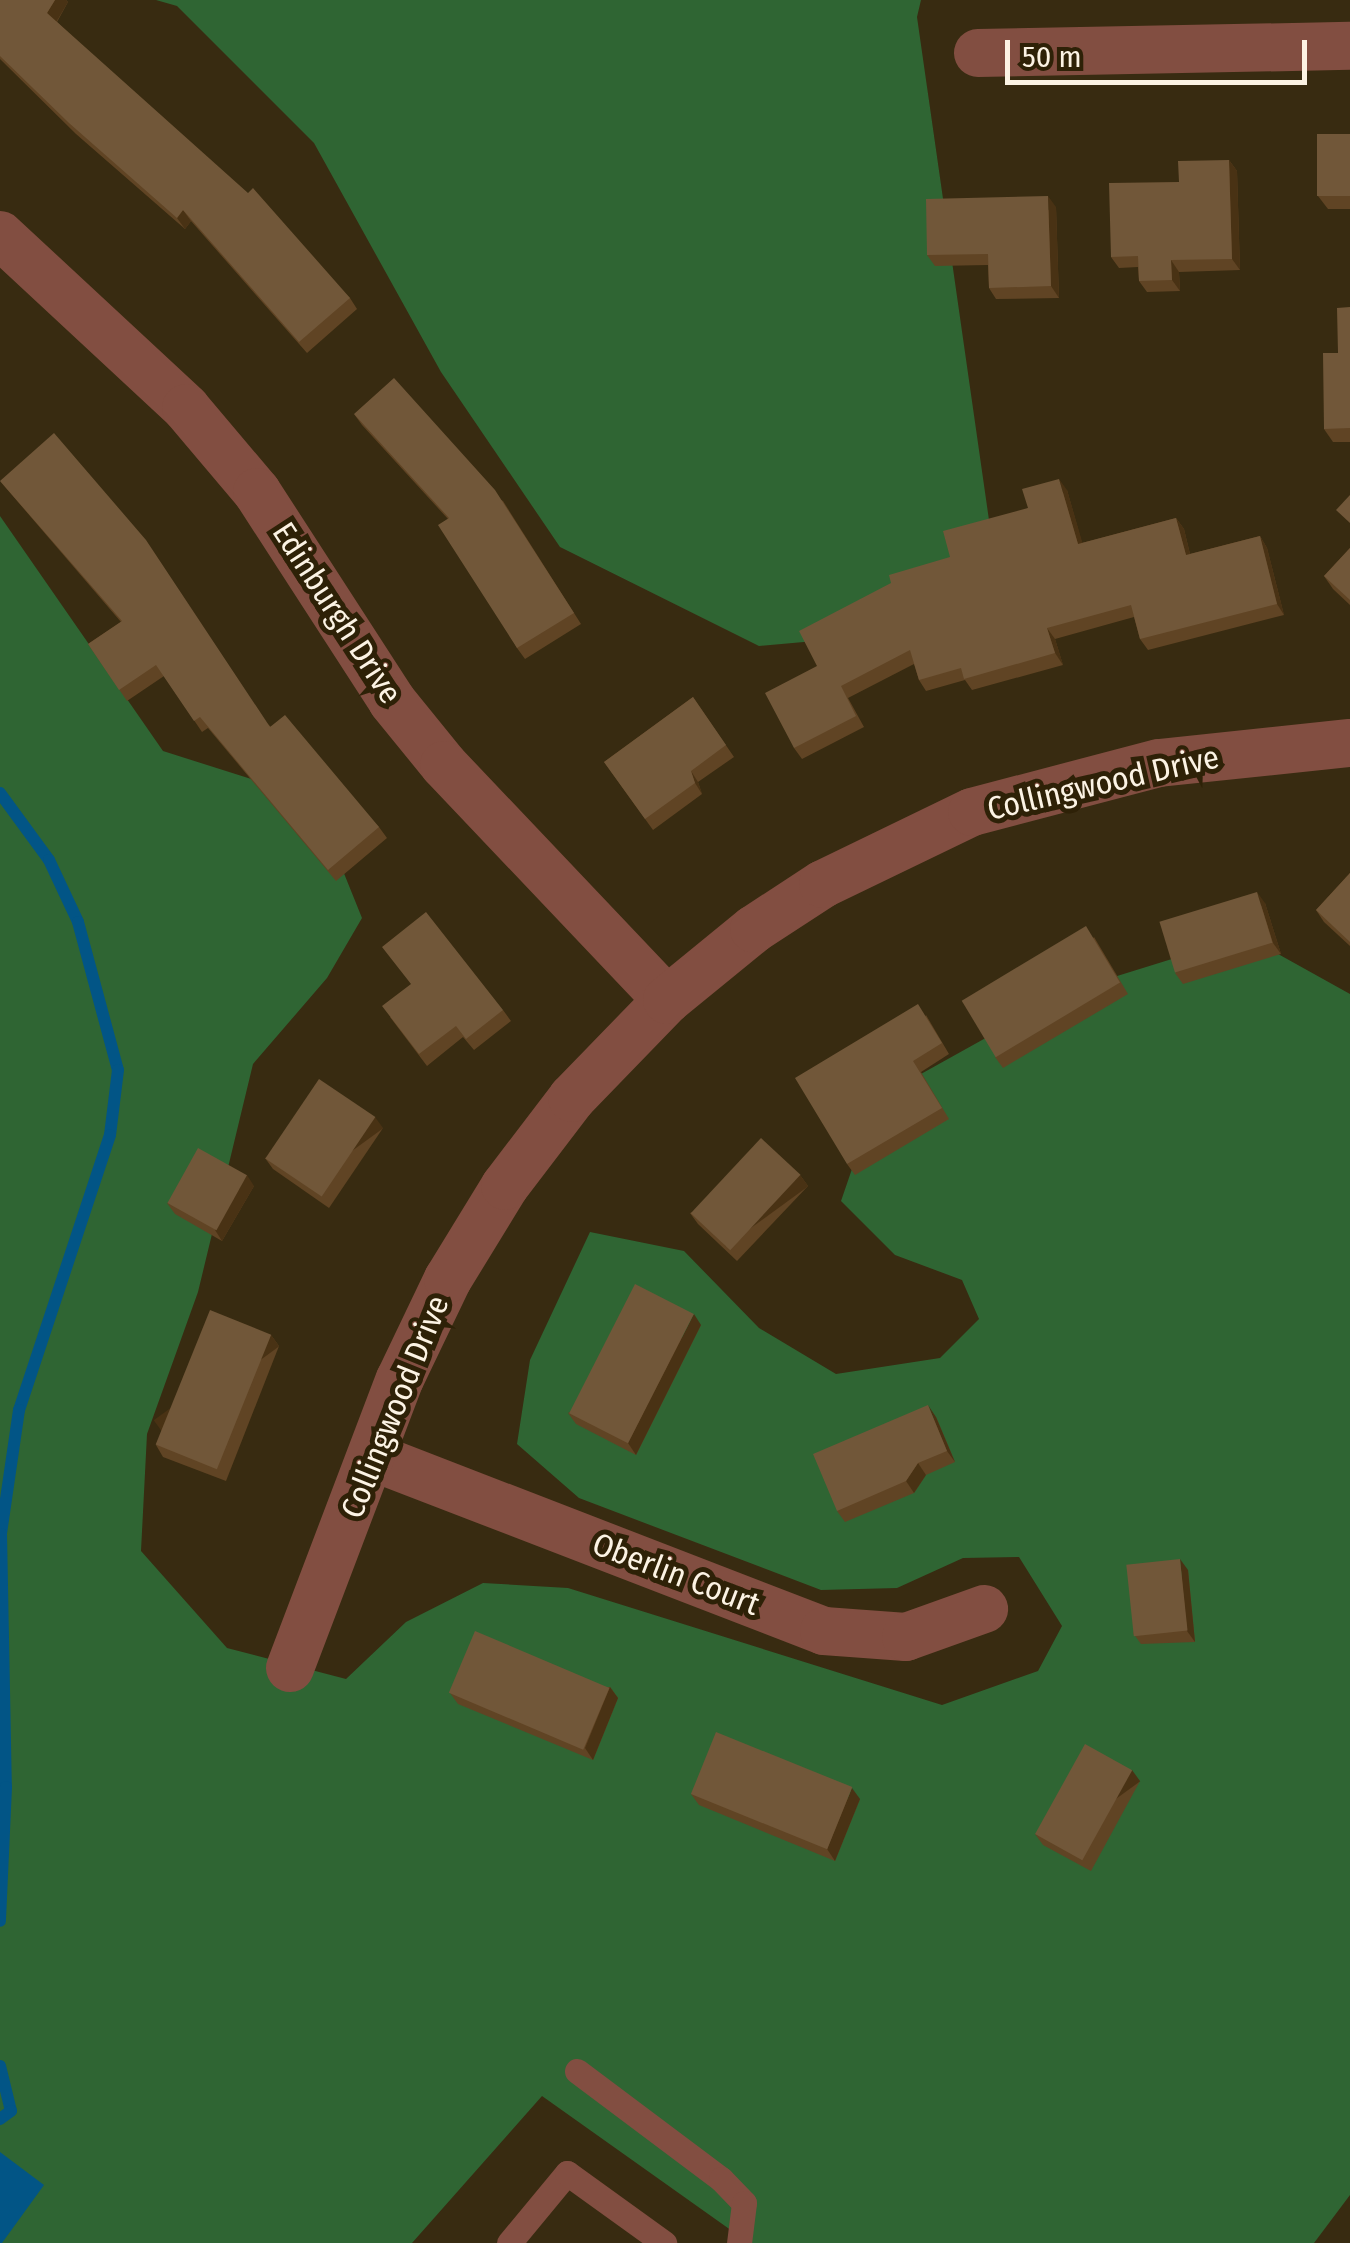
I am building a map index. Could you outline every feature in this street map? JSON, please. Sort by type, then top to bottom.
[{"type":"street","points":[[978,54],[1350,46]]},
{"type":"street","name":"Edinburgh Drive","points":[[0,235],[186,408],[257,492],[392,701],[444,766],[667,1000]]},
{"type":"street","name":"Collingwood Drive","points":[[290,1668],[400,1379],[448,1279],[505,1186],[572,1098],[667,1000],[754,929],[823,884],[972,812],[1159,764],[1350,743]]},
{"type":"street","name":"Oberlin Court","points":[[372,1457],[824,1631],[906,1637],[984,1609]]},
{"type":"lane","points":[[577,2070],[721,2178],[744,2203],[739,2243]]},
{"type":"lane","points":[[509,2243],[567,2172],[649,2239]]},
{"type":"green space","points":[[156,0],[921,0],[917,17],[991,534],[915,632],[759,646],[560,547],[441,372],[314,143],[177,6]]},
{"type":"green space","points":[[0,516],[163,751],[314,799],[362,918],[327,978],[253,1064],[198,1292],[147,1434],[141,1551],[227,1648],[346,1679],[406,1622],[483,1583],[568,1588],[942,1705],[1038,1671],[1062,1626],[1019,1557],[963,1558],[897,1588],[821,1590],[579,1498],[517,1444],[530,1360],[590,1232],[684,1251],[759,1328],[836,1374],[940,1358],[979,1319],[962,1280],[895,1255],[841,1201],[876,1099],[1072,990],[1246,936],[1350,994],[1350,2195],[1314,2243],[749,2243],[542,2096],[412,2243],[0,2243]]},
{"type":"water","points":[[0,2152],[44,2185],[2,2243],[0,2243]]},
{"type":"building","points":[[0,0],[55,0],[47,13],[248,193],[253,188],[350,298],[299,342],[183,210],[177,218],[0,56]]},
{"type":"building","points":[[1317,134],[1350,134],[1350,196],[1317,196]]},
{"type":"building","points":[[1229,160],[1232,259],[1171,260],[1172,280],[1139,281],[1138,256],[1111,257],[1109,183],[1179,182],[1178,161]]},
{"type":"building","points":[[1048,196],[1051,286],[989,288],[988,254],[927,255],[926,199]]},
{"type":"building","points":[[1350,307],[1350,428],[1324,429],[1323,353],[1338,353],[1337,308]]},
{"type":"building","points":[[394,378],[495,490],[574,613],[517,648],[438,525],[449,518],[354,414]]},
{"type":"building","points":[[54,433],[146,540],[270,727],[285,715],[379,827],[328,870],[200,717],[194,721],[156,665],[119,690],[88,644],[122,621],[0,481]]},
{"type":"building","points":[[1059,479],[1078,544],[1176,518],[1186,555],[1260,536],[1277,604],[1140,639],[1131,605],[1047,628],[1055,653],[964,679],[961,668],[919,680],[910,650],[841,686],[856,716],[794,748],[765,693],[817,666],[799,631],[891,583],[889,575],[950,557],[943,531],[1028,508],[1022,489]]},
{"type":"building","points":[[1350,495],[1350,523],[1336,510]]},
{"type":"building","points":[[1350,548],[1350,600],[1324,576]]},
{"type":"building","points":[[693,697],[726,745],[691,771],[695,783],[645,819],[604,762]]},
{"type":"building","points":[[1350,873],[1350,942],[1316,910]]},
{"type":"building","points":[[1257,892],[1272,943],[1175,973],[1159,922]]},
{"type":"building","points":[[426,912],[503,1010],[466,1039],[456,1026],[419,1054],[382,1006],[411,984],[382,947]]},
{"type":"building","points":[[1086,926],[1120,983],[996,1057],[962,1001]]},
{"type":"building","points":[[918,1004],[942,1043],[913,1061],[942,1108],[847,1164],[795,1078]]},
{"type":"building","points":[[319,1079],[375,1117],[322,1197],[265,1159]]},
{"type":"building","points":[[761,1138],[800,1175],[730,1250],[691,1213]]},
{"type":"building","points":[[198,1148],[247,1175],[216,1230],[167,1203]]},
{"type":"building","points":[[635,1284],[694,1314],[628,1443],[569,1413]]},
{"type":"building","points":[[210,1310],[271,1335],[217,1469],[156,1444]]},
{"type":"building","points":[[928,1405],[947,1451],[918,1463],[906,1481],[837,1511],[813,1454]]},
{"type":"building","points":[[1180,1559],[1188,1631],[1134,1636],[1126,1565]]},
{"type":"building","points":[[475,1631],[609,1688],[583,1750],[449,1693]]},
{"type":"building","points":[[716,1732],[852,1787],[827,1849],[691,1794]]},
{"type":"building","points":[[1085,1744],[1132,1770],[1082,1860],[1035,1834]]},
{"type":"waterway","points":[[0,793],[49,860],[78,922],[118,1070],[110,1135],[19,1410],[1,1534],[6,1787],[0,1921]]},
{"type":"waterway","points":[[0,2066],[11,2111],[0,2119]]}]
